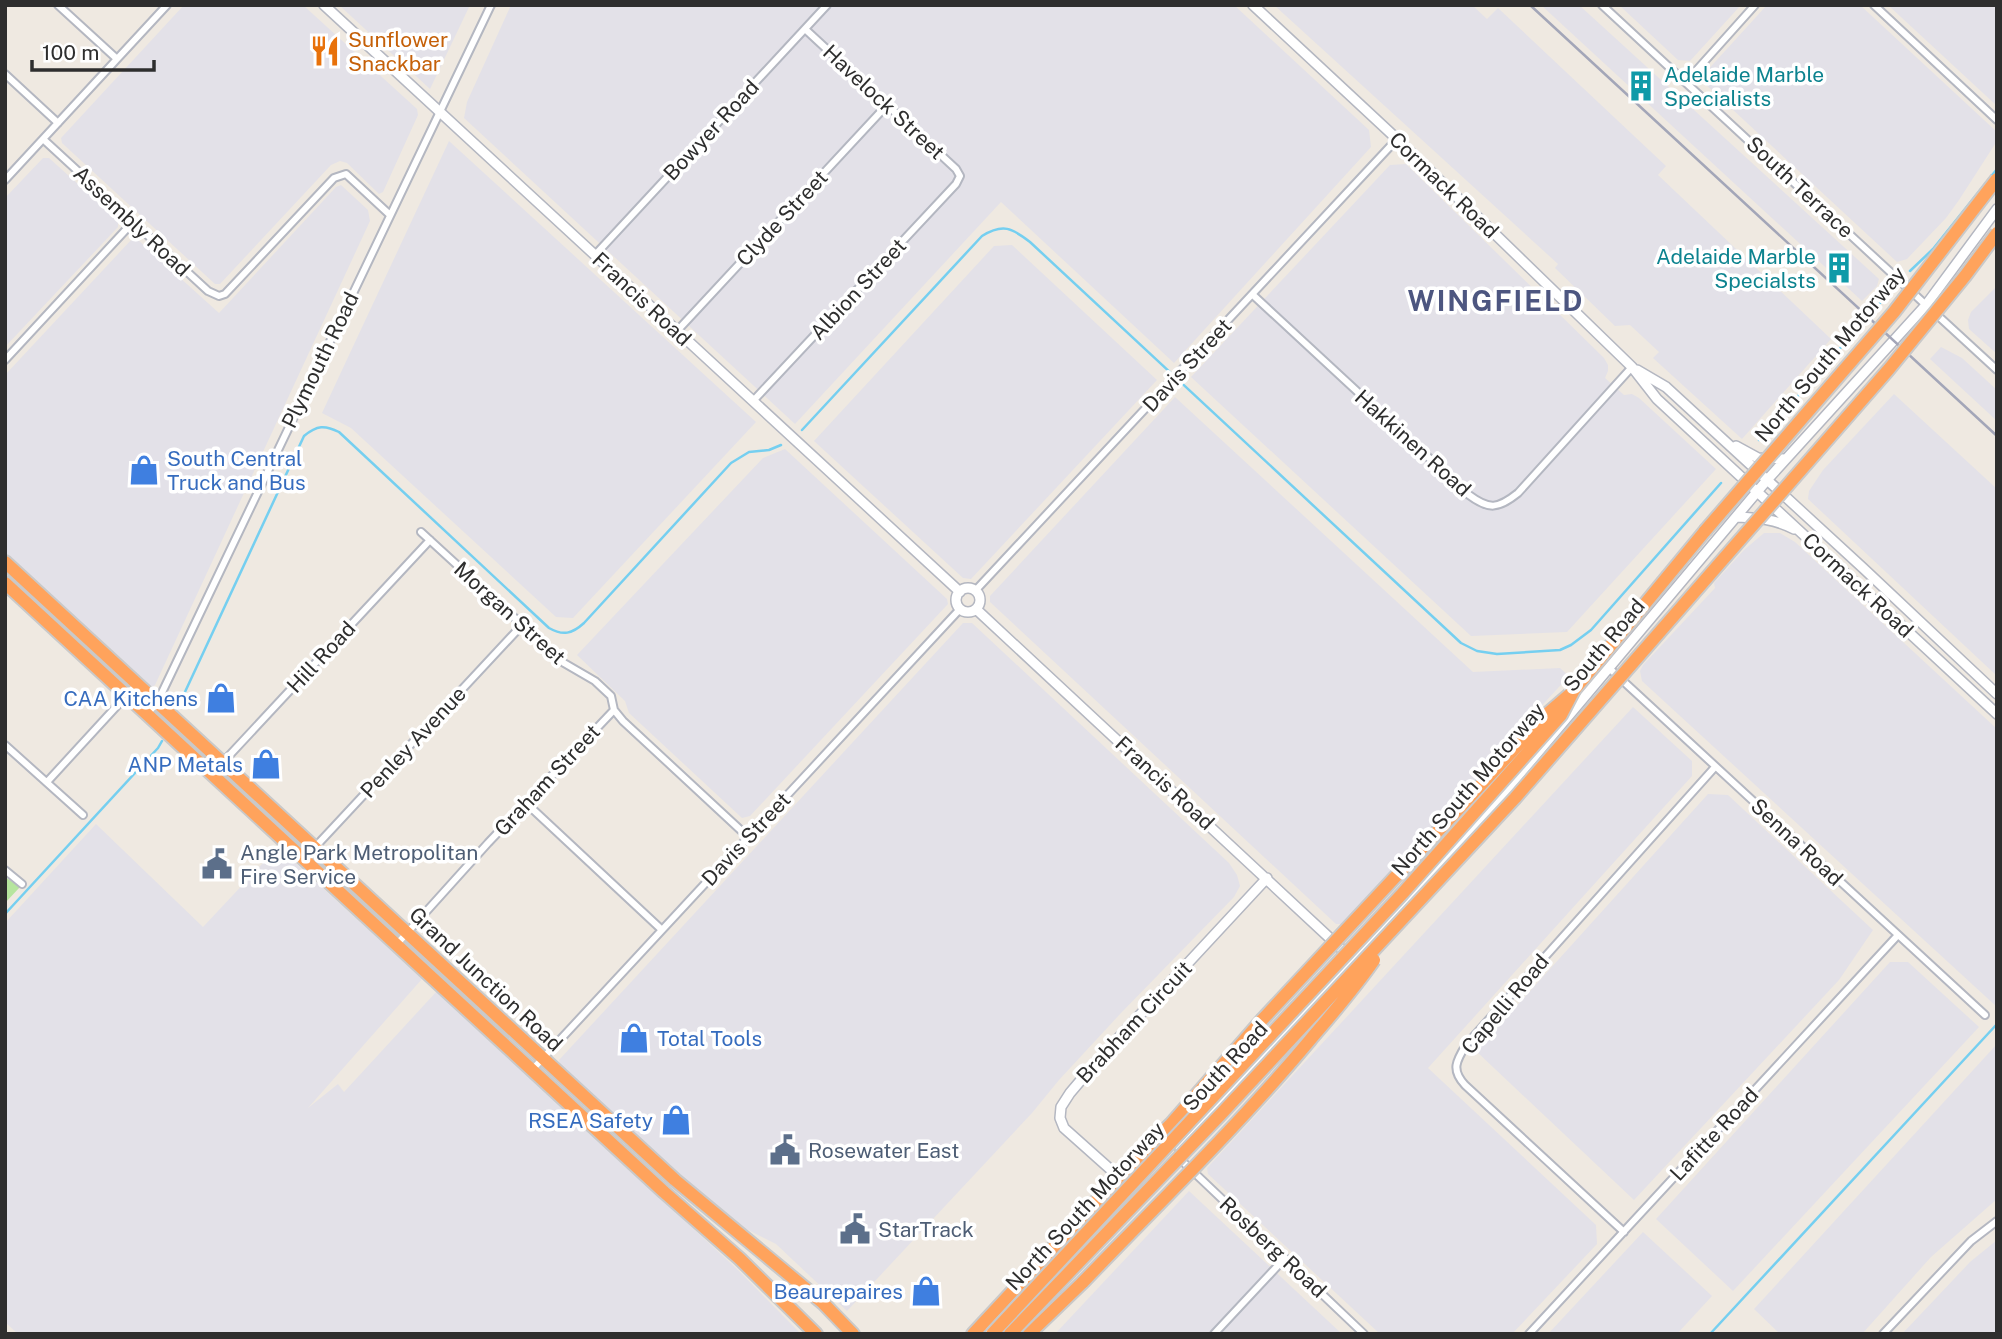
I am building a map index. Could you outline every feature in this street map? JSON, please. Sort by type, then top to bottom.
[{"type":"highway","name":"North South Motorway","points":[[992,1334],[1402,894],[1561,715],[1574,690],[1713,521],[1894,312],[1997,179]]},
{"type":"highway","name":"North South Motorway","points":[[1010,1334],[1515,798],[1880,379],[1997,233]]},
{"type":"highway","name":"Grand Junction Road","points":[[5,562],[675,1180],[823,1303],[853,1334]]},
{"type":"highway","name":"Grand Junction Road","points":[[5,583],[664,1192],[740,1259],[816,1334]]},
{"type":"highway","points":[[59,632],[69,621]]},
{"type":"highway","points":[[973,1334],[1171,1124],[1262,1020],[1547,714],[1574,690]]},
{"type":"highway","points":[[1029,1334],[1240,1120],[1361,979],[1395,928]]},
{"type":"street","points":[[58,5],[117,59]]},
{"type":"street","points":[[5,180],[167,5]]},
{"type":"street","name":"Francis Road","points":[[324,5],[960,592]]},
{"type":"street","name":"Plymouth Road","points":[[147,714],[157,702],[491,5]]},
{"type":"street","name":"Bowyer Road","points":[[595,255],[827,5]]},
{"type":"street","name":"Cormack Road","points":[[1253,5],[1397,139],[1632,367],[1657,399],[1997,714]]},
{"type":"street","name":"South Terrace","points":[[1602,5],[1997,370]]},
{"type":"street","points":[[1686,82],[1755,5]]},
{"type":"street","points":[[1874,5],[1997,120]]},
{"type":"street","name":"Havelock Street","points":[[805,29],[956,169],[960,176]]},
{"type":"street","points":[[5,75],[58,123]]},
{"type":"street","name":"Clyde Street","points":[[677,331],[887,105]]},
{"type":"street","name":"Assembly Road","points":[[43,139],[208,291],[219,296],[225,294],[334,178],[346,174],[390,215]]},
{"type":"street","name":"Davis Street","points":[[975,591],[1397,139]]},
{"type":"street","name":"Albion Street","points":[[753,401],[956,184],[960,176]]},
{"type":"street","name":"South Road","points":[[1181,1160],[1180,1147],[1185,1137],[1486,814],[1786,459],[1926,304],[1997,209]]},
{"type":"street","points":[[5,360],[133,222]]},
{"type":"street","name":"Hakkinen Road","points":[[1253,295],[1469,495],[1490,506],[1499,505],[1518,493],[1632,367]]},
{"type":"street","name":"Cormack Road","points":[[1632,367],[1665,387],[1725,440],[1997,694]]},
{"type":"street","points":[[1725,440],[1758,458],[1786,459]]},
{"type":"street","points":[[1737,517],[1766,518],[1805,535]]},
{"type":"street","name":"Morgan Street","points":[[421,532],[564,663],[596,681],[611,696],[614,710],[623,721],[748,837]]},
{"type":"street","name":"Hill Road","points":[[212,774],[430,540]]},
{"type":"street","points":[[1853,580],[1863,568]]},
{"type":"street","points":[[967,589],[975,591],[979,597],[976,609],[970,612],[960,609],[956,602],[960,592],[967,589]]},
{"type":"street","name":"Davis Street","points":[[532,1070],[960,609]]},
{"type":"street","name":"Francis Road","points":[[976,609],[1352,959]]},
{"type":"street","name":"Penley Avenue","points":[[304,859],[523,624]]},
{"type":"street","name":"Senna Road","points":[[1609,668],[1984,1015]]},
{"type":"street","points":[[47,782],[137,684]]},
{"type":"street","name":"Graham Street","points":[[396,944],[614,710]]},
{"type":"street","points":[[5,744],[83,815]]},
{"type":"street","name":"Capelli Road","points":[[1624,1232],[1465,1085],[1457,1076],[1456,1067],[1459,1055],[1466,1045],[1716,767]]},
{"type":"street","points":[[526,803],[662,930]]},
{"type":"street","points":[[5,870],[22,884]]},
{"type":"street","name":"Brabham Circuit","points":[[1110,1169],[1064,1128],[1060,1118],[1061,1107],[1098,1060],[1267,878]]},
{"type":"street","name":"Lafitte Road","points":[[1530,1334],[1898,934]]},
{"type":"street","name":"Rosberg Road","points":[[1181,1160],[1364,1334]]},
{"type":"street","points":[[1108,1189],[1110,1169],[1126,1169]]},
{"type":"street","points":[[1883,1334],[1971,1241],[1997,1221]]},
{"type":"street","points":[[1214,1334],[1285,1258]]},
{"type":"shaded area","points":[[184,5],[303,5],[417,109],[418,115],[383,192],[379,194],[347,163],[340,161],[331,165],[220,284],[215,284],[62,143],[61,138]]},
{"type":"shaded area","points":[[339,5],[470,5],[430,89]]},
{"type":"shaded area","points":[[511,5],[1234,5],[1369,130],[1371,147],[1174,363],[1001,202],[795,424],[464,118],[467,102]]},
{"type":"shaded area","points":[[1274,5],[1472,5],[1487,19],[1498,8],[1666,166],[1658,175],[1831,339],[1742,439],[1653,358],[1659,352],[1630,325],[1615,326],[1555,268],[1558,264]]},
{"type":"shaded area","points":[[1541,5],[1579,5],[1879,279],[1877,286],[1862,301]]},
{"type":"shaded area","points":[[1619,5],[1741,5],[1690,61],[1678,60]]},
{"type":"shaded area","points":[[1767,5],[1860,5],[1997,132],[1997,141],[1959,200],[1946,218],[1907,259],[1897,262],[1704,83],[1704,74]]},
{"type":"shaded area","points":[[1888,5],[1997,5],[1997,106]]},
{"type":"shaded area","points":[[449,141],[756,422],[573,618],[556,617],[351,428],[322,413]]},
{"type":"shaded area","points":[[43,158],[49,158],[118,220],[118,227],[5,347],[5,198]]},
{"type":"shaded area","points":[[1406,164],[1604,358],[1608,365],[1605,378],[1624,395],[1632,394],[1639,398],[1716,469],[1567,632],[1471,636],[1191,377],[1390,165]]},
{"type":"shaded area","points":[[341,185],[368,210],[370,221],[152,687],[5,552],[5,375],[132,239],[137,239],[219,313],[336,187]]},
{"type":"shaded area","points":[[1012,245],[1157,380],[971,579],[963,578],[814,441],[994,246]]},
{"type":"shaded area","points":[[1997,286],[1997,354],[1969,329],[1968,320],[1971,312]]},
{"type":"shaded area","points":[[1941,347],[1962,358],[1997,390],[1997,421],[1930,359]]},
{"type":"shaded area","points":[[1894,394],[1997,489],[1997,676],[1808,499],[1809,491],[1823,470]]},
{"type":"shaded area","points":[[1175,397],[1473,672],[1560,668],[1569,676],[1523,726],[1524,730],[1343,924],[1336,924],[990,602],[990,596]]},
{"type":"shaded area","points":[[785,449],[947,599],[948,604],[750,816],[742,818],[629,713],[625,701],[577,655],[763,458]]},
{"type":"shaded area","points":[[1764,533],[1780,533],[1795,542],[1997,729],[1997,1007],[1642,681],[1640,671],[1643,665],[1715,588],[1714,583],[1744,550]]},
{"type":"shaded area","points":[[963,623],[972,623],[1229,863],[1240,886],[1234,897],[1121,1013],[1032,1113],[847,1311],[776,1244],[746,1229],[687,1182],[560,1065],[559,1060]]},
{"type":"shaded area","points":[[1633,707],[1692,761],[1692,776],[1428,1068],[1596,1225],[1597,1244],[1512,1334],[1380,1334],[1208,1174],[1207,1168]]},
{"type":"shaded area","points":[[1708,794],[1728,795],[1873,930],[1839,980],[1634,1200],[1476,1051]]},
{"type":"shaded area","points":[[96,824],[203,927],[278,847],[422,979],[308,1108],[338,1084],[344,1092],[437,991],[739,1271],[799,1332],[18,1334],[5,1322],[5,923]]},
{"type":"shaded area","points":[[1890,962],[1908,962],[1979,1027],[1733,1291],[1656,1219]]},
{"type":"shaded area","points":[[1997,1044],[1997,1199],[1931,1257],[1862,1334],[1780,1334],[1754,1309]]},
{"type":"shaded area","points":[[1189,1191],[1342,1334],[1055,1334]]},
{"type":"shaded area","points":[[1643,1232],[1712,1296],[1677,1334],[1548,1334]]},
{"type":"shaded area","points":[[1997,1240],[1997,1334],[1902,1334],[1970,1262]]},
{"type":"green space","points":[[5,877],[20,887],[5,903]]},
{"type":"waterway","points":[[1910,271],[1933,249],[1997,169]]},
{"type":"waterway","points":[[802,430],[982,236],[1002,228],[1018,233],[1030,242],[1461,643],[1477,651],[1497,654],[1560,650],[1571,645],[1591,630],[1721,483]]},
{"type":"waterway","points":[[1869,315],[1893,289]]},
{"type":"waterway","points":[[1759,440],[1866,319]]},
{"type":"waterway","points":[[178,707],[304,436],[317,428],[325,427],[339,432],[549,628],[563,633],[571,632],[584,623],[731,463],[749,452],[769,450],[781,445]]},
{"type":"waterway","points":[[5,914],[162,741]]},
{"type":"waterway","points":[[1710,1334],[1997,1024]]},
{"type":"railway","points":[[1530,5],[1997,436]]},
{"type":"place","name":"Sunflower Snackbar","points":[[325,51]]},
{"type":"place","name":"Adelaide Marble Specialists","points":[[1641,86]]},
{"type":"place","name":"Adelaide Marble Specialsts","points":[[1839,268]]},
{"type":"place","name":"South Central Truck and Bus","points":[[144,470]]},
{"type":"place","name":"CAA Kitchens","points":[[221,698]]},
{"type":"place","name":"ANP Metals","points":[[266,764]]},
{"type":"place","name":"Angle Park Metropolitan Fire Service","points":[[217,864]]},
{"type":"place","name":"Total Tools","points":[[634,1038]]},
{"type":"place","name":"RSEA Safety","points":[[676,1120]]},
{"type":"place","name":"Rosewater East","points":[[785,1150]]},
{"type":"place","name":"StarTrack","points":[[855,1229]]},
{"type":"place","name":"Beaurepaires","points":[[926,1291]]},
{"type":"district","name":"WINGFIELD","points":[[1496,300]]}]
